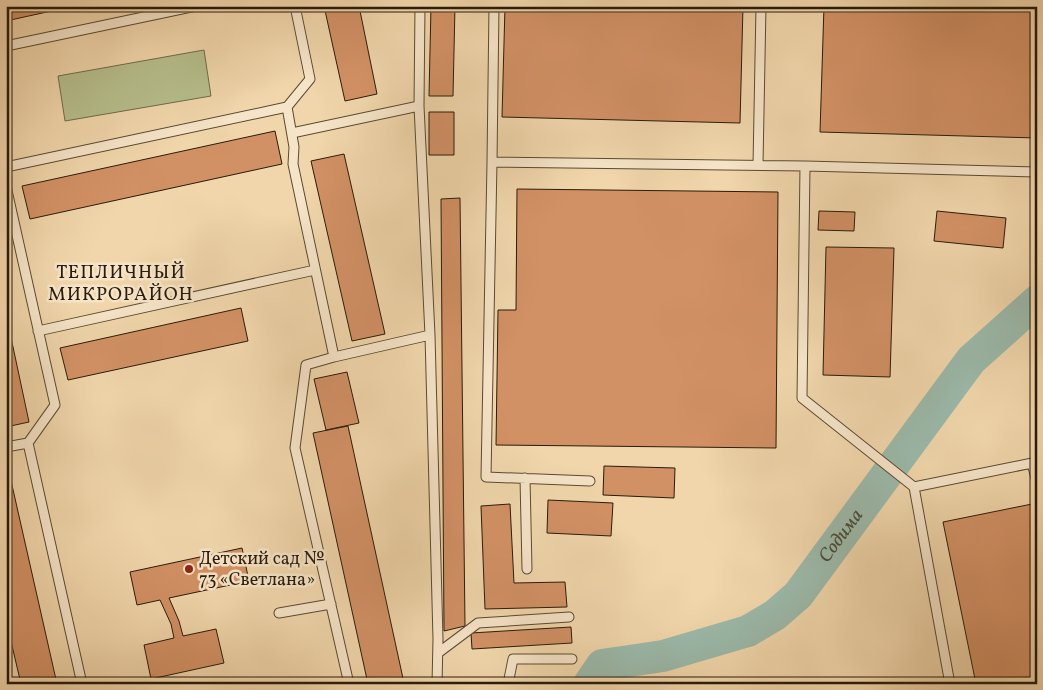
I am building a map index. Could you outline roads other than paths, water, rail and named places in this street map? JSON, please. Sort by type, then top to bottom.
[{"type":"lane","points":[[6,46],[196,6]]},
{"type":"lane","points":[[6,167],[287,107],[310,79],[295,6]]},
{"type":"lane","points":[[420,6],[419,106],[430,335],[438,653],[437,684]]},
{"type":"lane","points":[[494,6],[486,477],[590,482]]},
{"type":"lane","points":[[758,166],[761,6]]},
{"type":"lane","points":[[292,132],[419,106]]},
{"type":"lane","points":[[287,107],[294,147],[293,164],[334,357]]},
{"type":"lane","points":[[492,162],[805,166],[1037,172]]},
{"type":"lane","points":[[805,166],[802,398],[914,486],[950,684]]},
{"type":"lane","points":[[6,186],[9,207],[55,405],[28,443],[6,447]]},
{"type":"lane","points":[[38,331],[316,270]]},
{"type":"lane","points":[[349,684],[295,448],[306,365],[430,335]]},
{"type":"lane","points":[[28,443],[82,684]]},
{"type":"lane","points":[[914,486],[1034,463],[1037,482]]},
{"type":"lane","points":[[525,478],[527,569]]},
{"type":"lane","points":[[280,613],[331,604]]},
{"type":"lane","points":[[438,653],[478,623],[569,617]]},
{"type":"lane","points":[[508,684],[513,659],[572,659]]},
{"type":"waterway","name":"Содима","points":[[589,684],[602,665],[663,656],[748,631],[775,615],[798,595],[971,360],[1037,301]]},
{"type":"place","name":"Детский сад № 73 «Светлана»","points":[[189,569]]},
{"type":"district","name":"ТЕПЛИЧНЫЙ МИКРОРАЙОН","points":[[121,284]]}]
